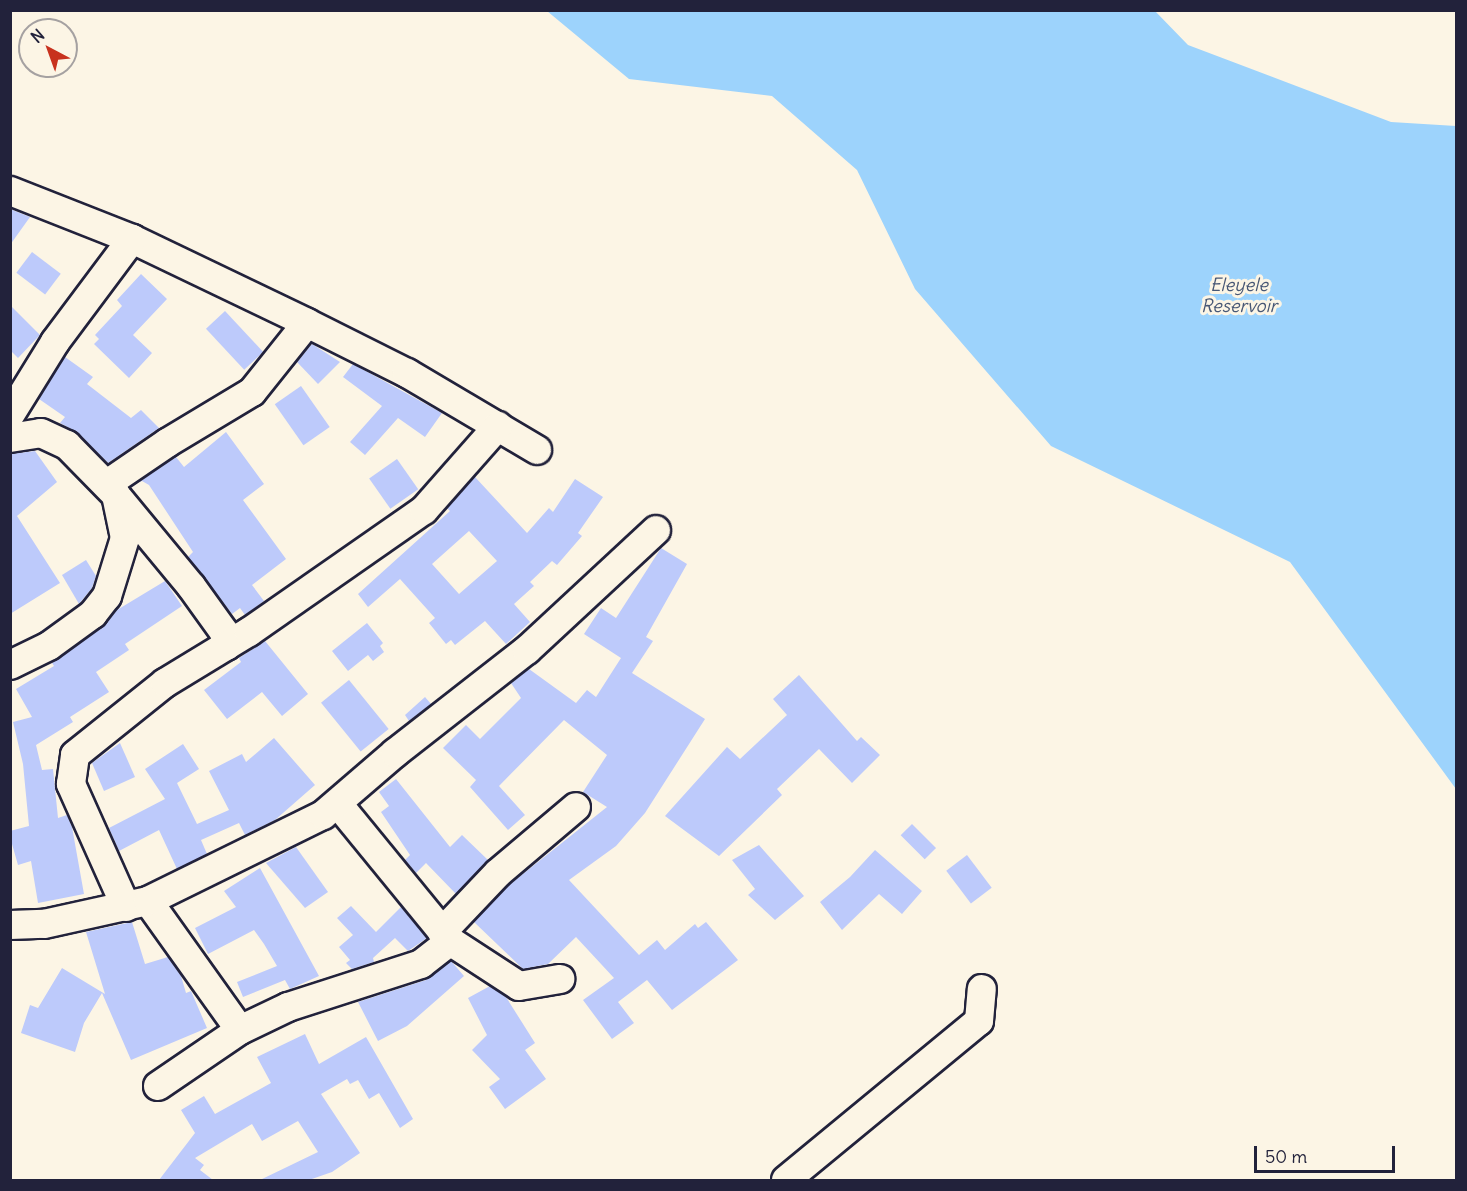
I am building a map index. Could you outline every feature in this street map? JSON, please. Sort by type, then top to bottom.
[{"type":"street","points":[[10,191],[132,240],[307,323],[407,373],[537,450]]},
{"type":"street","points":[[10,415],[55,342],[132,240]]},
{"type":"street","points":[[112,490],[167,443],[252,392],[307,323]]},
{"type":"street","points":[[240,1030],[137,904],[70,784],[75,755],[165,683],[227,646],[424,510],[498,426]]},
{"type":"street","points":[[10,438],[41,433],[67,445],[112,490],[191,586],[224,632],[227,646]]},
{"type":"street","points":[[10,666],[50,646],[93,614],[107,596],[125,537],[112,490]]},
{"type":"street","points":[[10,925],[44,924],[137,904],[338,804],[395,753],[527,650],[656,530]]},
{"type":"street","points":[[338,804],[446,937],[519,986],[560,979]]},
{"type":"street","points":[[158,1086],[240,1030],[288,1007],[422,964],[498,873],[576,807]]},
{"type":"street","points":[[786,1180],[979,1021],[982,989]]},
{"type":"water","name":"Eleyele Reservoir","points":[[547,11],[1155,11],[1188,45],[1391,122],[1456,126],[1456,789],[1290,562],[1051,446],[915,289],[857,170],[772,96],[629,79]]},
{"type":"building","points":[[10,209],[30,217],[10,245]]},
{"type":"building","points":[[32,252],[61,274],[45,294],[16,273]]},
{"type":"building","points":[[141,274],[167,299],[133,335],[152,353],[129,378],[94,344],[99,339],[95,335],[122,306],[117,300]]},
{"type":"building","points":[[10,305],[40,335],[18,358],[10,350]]},
{"type":"building","points":[[225,311],[263,352],[244,370],[206,329]]},
{"type":"building","points":[[312,344],[340,362],[318,384],[297,362]]},
{"type":"building","points":[[65,357],[93,377],[87,384],[131,418],[141,410],[159,428],[108,463],[78,433],[60,423],[65,417],[39,399]]},
{"type":"building","points":[[353,364],[442,413],[425,437],[398,418],[365,455],[350,442],[382,406],[343,377]]},
{"type":"building","points":[[301,386],[330,427],[303,445],[275,404]]},
{"type":"building","points":[[226,432],[264,484],[243,500],[286,559],[252,585],[264,601],[245,615],[240,608],[232,614],[188,557],[193,552],[149,485],[142,481],[137,483],[176,457],[184,467]]},
{"type":"building","points":[[35,451],[57,482],[17,516],[60,583],[10,614],[10,454]]},
{"type":"building","points":[[397,459],[418,489],[390,509],[369,479]]},
{"type":"building","points":[[475,477],[527,533],[549,508],[553,512],[575,479],[603,497],[578,533],[582,536],[557,565],[552,561],[530,582],[534,586],[514,604],[530,622],[506,644],[485,621],[455,645],[451,640],[446,644],[429,623],[435,618],[400,579],[368,607],[358,594],[450,511],[447,508]],"holes":[[[469,531],[497,561],[459,594],[432,564]]]},
{"type":"building","points":[[661,548],[687,564],[646,637],[653,641],[632,673],[705,719],[645,813],[616,846],[569,880],[639,955],[657,940],[665,950],[695,924],[698,928],[706,922],[738,960],[672,1010],[647,980],[618,1002],[634,1023],[612,1039],[583,1000],[614,978],[576,937],[548,964],[523,969],[474,922],[509,885],[607,807],[583,792],[607,755],[564,720],[499,786],[525,815],[508,830],[470,787],[476,780],[443,748],[466,725],[480,739],[521,698],[511,683],[529,669],[576,703],[587,690],[596,697],[621,658],[584,634],[601,608],[616,618]]},
{"type":"building","points":[[86,560],[96,576],[92,588],[79,604],[62,575]]},
{"type":"building","points":[[165,581],[182,606],[125,644],[129,650],[96,672],[109,692],[70,717],[73,722],[36,745],[42,770],[53,769],[58,818],[67,815],[72,827],[84,894],[38,903],[31,861],[18,865],[10,837],[10,831],[29,826],[23,764],[13,722],[32,717],[16,689],[54,666],[52,663],[103,627],[117,610]]},
{"type":"building","points":[[367,623],[383,643],[380,646],[384,652],[373,661],[368,655],[348,671],[332,651]]},
{"type":"building","points":[[265,641],[308,694],[282,716],[262,692],[227,719],[204,690],[241,662],[239,658]]},
{"type":"building","points":[[799,675],[857,741],[861,737],[880,755],[852,783],[819,749],[777,789],[782,795],[719,856],[665,816],[727,747],[740,759],[787,715],[773,699]]},
{"type":"building","points":[[349,680],[389,729],[361,752],[321,703]]},
{"type":"building","points":[[425,697],[431,704],[409,721],[405,715]]},
{"type":"building","points":[[274,738],[315,785],[275,820],[245,835],[239,823],[201,840],[207,854],[177,869],[159,830],[119,851],[109,828],[165,799],[145,769],[183,744],[199,769],[177,783],[197,824],[229,810],[209,771],[242,754],[246,762]]},
{"type":"building","points":[[120,743],[135,777],[104,791],[92,763]]},
{"type":"building","points":[[396,779],[450,847],[462,835],[488,860],[456,894],[426,863],[416,873],[405,860],[410,855],[381,812],[389,806],[379,792]]},
{"type":"building","points":[[912,824],[936,848],[925,859],[901,835]]},
{"type":"building","points":[[759,845],[804,896],[775,920],[748,895],[755,889],[732,860]]},
{"type":"building","points":[[296,847],[328,892],[305,908],[266,863]]},
{"type":"building","points":[[875,850],[922,891],[902,914],[879,894],[842,930],[820,902],[850,877]]},
{"type":"building","points":[[967,855],[992,888],[971,903],[946,871]]},
{"type":"building","points":[[260,868],[319,976],[290,989],[285,980],[243,997],[237,982],[277,966],[264,944],[254,930],[208,954],[195,928],[236,907],[224,891]]},
{"type":"building","points":[[351,906],[376,932],[401,907],[427,938],[408,951],[395,938],[373,958],[374,962],[352,969],[346,963],[350,960],[339,947],[353,935],[337,918]]},
{"type":"building","points":[[132,922],[145,964],[168,957],[181,976],[186,993],[191,991],[207,1028],[131,1060],[102,993],[84,1023],[75,1052],[21,1033],[30,1005],[38,1008],[62,968],[105,994],[86,932]]},
{"type":"building","points":[[451,961],[464,976],[407,1026],[378,1041],[358,1002],[426,980]]},
{"type":"building","points":[[490,986],[506,997],[535,1043],[525,1050],[546,1079],[505,1109],[489,1087],[500,1079],[472,1050],[487,1035],[468,998]]},
{"type":"building","points":[[305,1034],[319,1064],[366,1037],[413,1119],[400,1128],[379,1093],[369,1099],[358,1080],[350,1084],[347,1079],[321,1094],[360,1153],[332,1172],[309,1180],[260,1180],[318,1152],[298,1121],[262,1141],[252,1124],[195,1158],[204,1165],[200,1170],[213,1180],[159,1180],[195,1133],[181,1110],[204,1096],[215,1114],[271,1083],[257,1057]]}]
